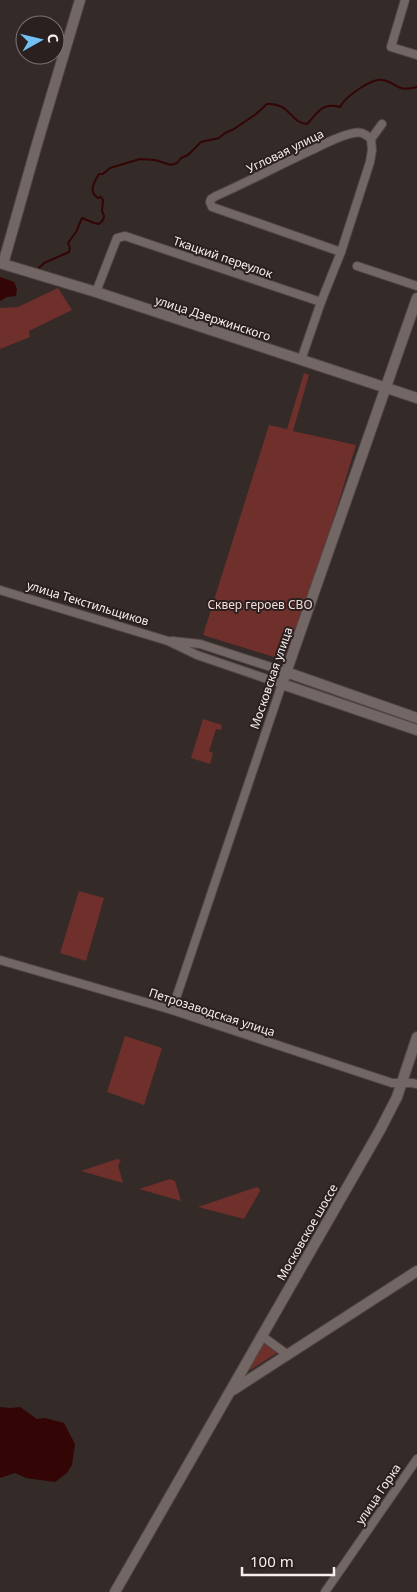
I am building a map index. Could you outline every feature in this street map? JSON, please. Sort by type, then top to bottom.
[{"type":"street","points":[[2,263],[80,0]]},
{"type":"street","points":[[406,0],[391,47],[417,55]]},
{"type":"street","points":[[301,360],[341,252],[370,162],[371,139],[382,124]]},
{"type":"street","name":"Угловая улица","points":[[341,252],[218,210],[212,207],[210,202],[216,196],[353,132],[367,135],[371,139]]},
{"type":"street","name":"Ткацкий переулок","points":[[96,292],[117,238],[125,236],[321,302]]},
{"type":"street","name":"улица Дзержинского","points":[[2,263],[96,292],[417,398]]},
{"type":"street","points":[[358,266],[417,286]]},
{"type":"street","name":"Московская улица","points":[[172,1010],[286,672],[417,298]]},
{"type":"street","name":"улица Текстильщиков","points":[[0,590],[168,641],[196,655],[417,730]]},
{"type":"street","name":"улица Текстильщиков","points":[[168,641],[200,644],[417,718]]},
{"type":"street","points":[[196,655],[200,644]]},
{"type":"street","name":"Петрозаводская улица","points":[[0,960],[172,1010],[392,1083],[417,1084]]},
{"type":"street","name":"Московское шоссе","points":[[115,1592],[380,1130],[402,1083],[417,1037]]},
{"type":"street","name":"Московское шоссе","points":[[230,1392],[417,1271]]},
{"type":"street","points":[[262,1336],[288,1355]]},
{"type":"street","name":"улица Горка","points":[[325,1592],[417,1459]]},
{"type":"green space","points":[[58,288],[72,310],[29,331],[30,337],[0,349],[0,308],[18,307]]},
{"type":"green space","name":"Сквер героев СВО","points":[[304,373],[309,375],[293,431],[356,445],[290,662],[203,635],[269,425],[287,429]]},
{"type":"green space","points":[[203,719],[222,725],[221,730],[216,729],[209,751],[213,753],[210,764],[191,758]]},
{"type":"green space","points":[[79,891],[104,898],[86,961],[60,953]]},
{"type":"green space","points":[[125,1036],[162,1048],[144,1105],[107,1092]]},
{"type":"green space","points":[[117,1159],[121,1160],[118,1165],[123,1183],[81,1171]]},
{"type":"green space","points":[[170,1179],[175,1181],[181,1201],[139,1189]]},
{"type":"green space","points":[[257,1187],[260,1191],[244,1219],[198,1207]]},
{"type":"green space","points":[[264,1341],[280,1351],[250,1370],[248,1369]]},
{"type":"shaded area","points":[[0,277],[14,282],[17,289],[16,296],[7,297],[0,301]]},
{"type":"shaded area","points":[[0,1407],[20,1407],[37,1419],[45,1418],[64,1423],[75,1444],[72,1465],[67,1473],[55,1482],[26,1478],[15,1473],[0,1478]]},
{"type":"waterway","points":[[39,268],[44,263],[69,252],[68,243],[76,232],[82,218],[99,224],[103,220],[103,200],[101,197],[95,196],[93,187],[99,174],[103,174],[110,168],[140,159],[155,160],[171,165],[177,163],[201,142],[219,138],[256,114],[267,104],[280,106],[298,121],[307,124],[324,107],[340,107],[353,94],[372,82],[378,80],[388,81],[403,89],[417,87]]}]
